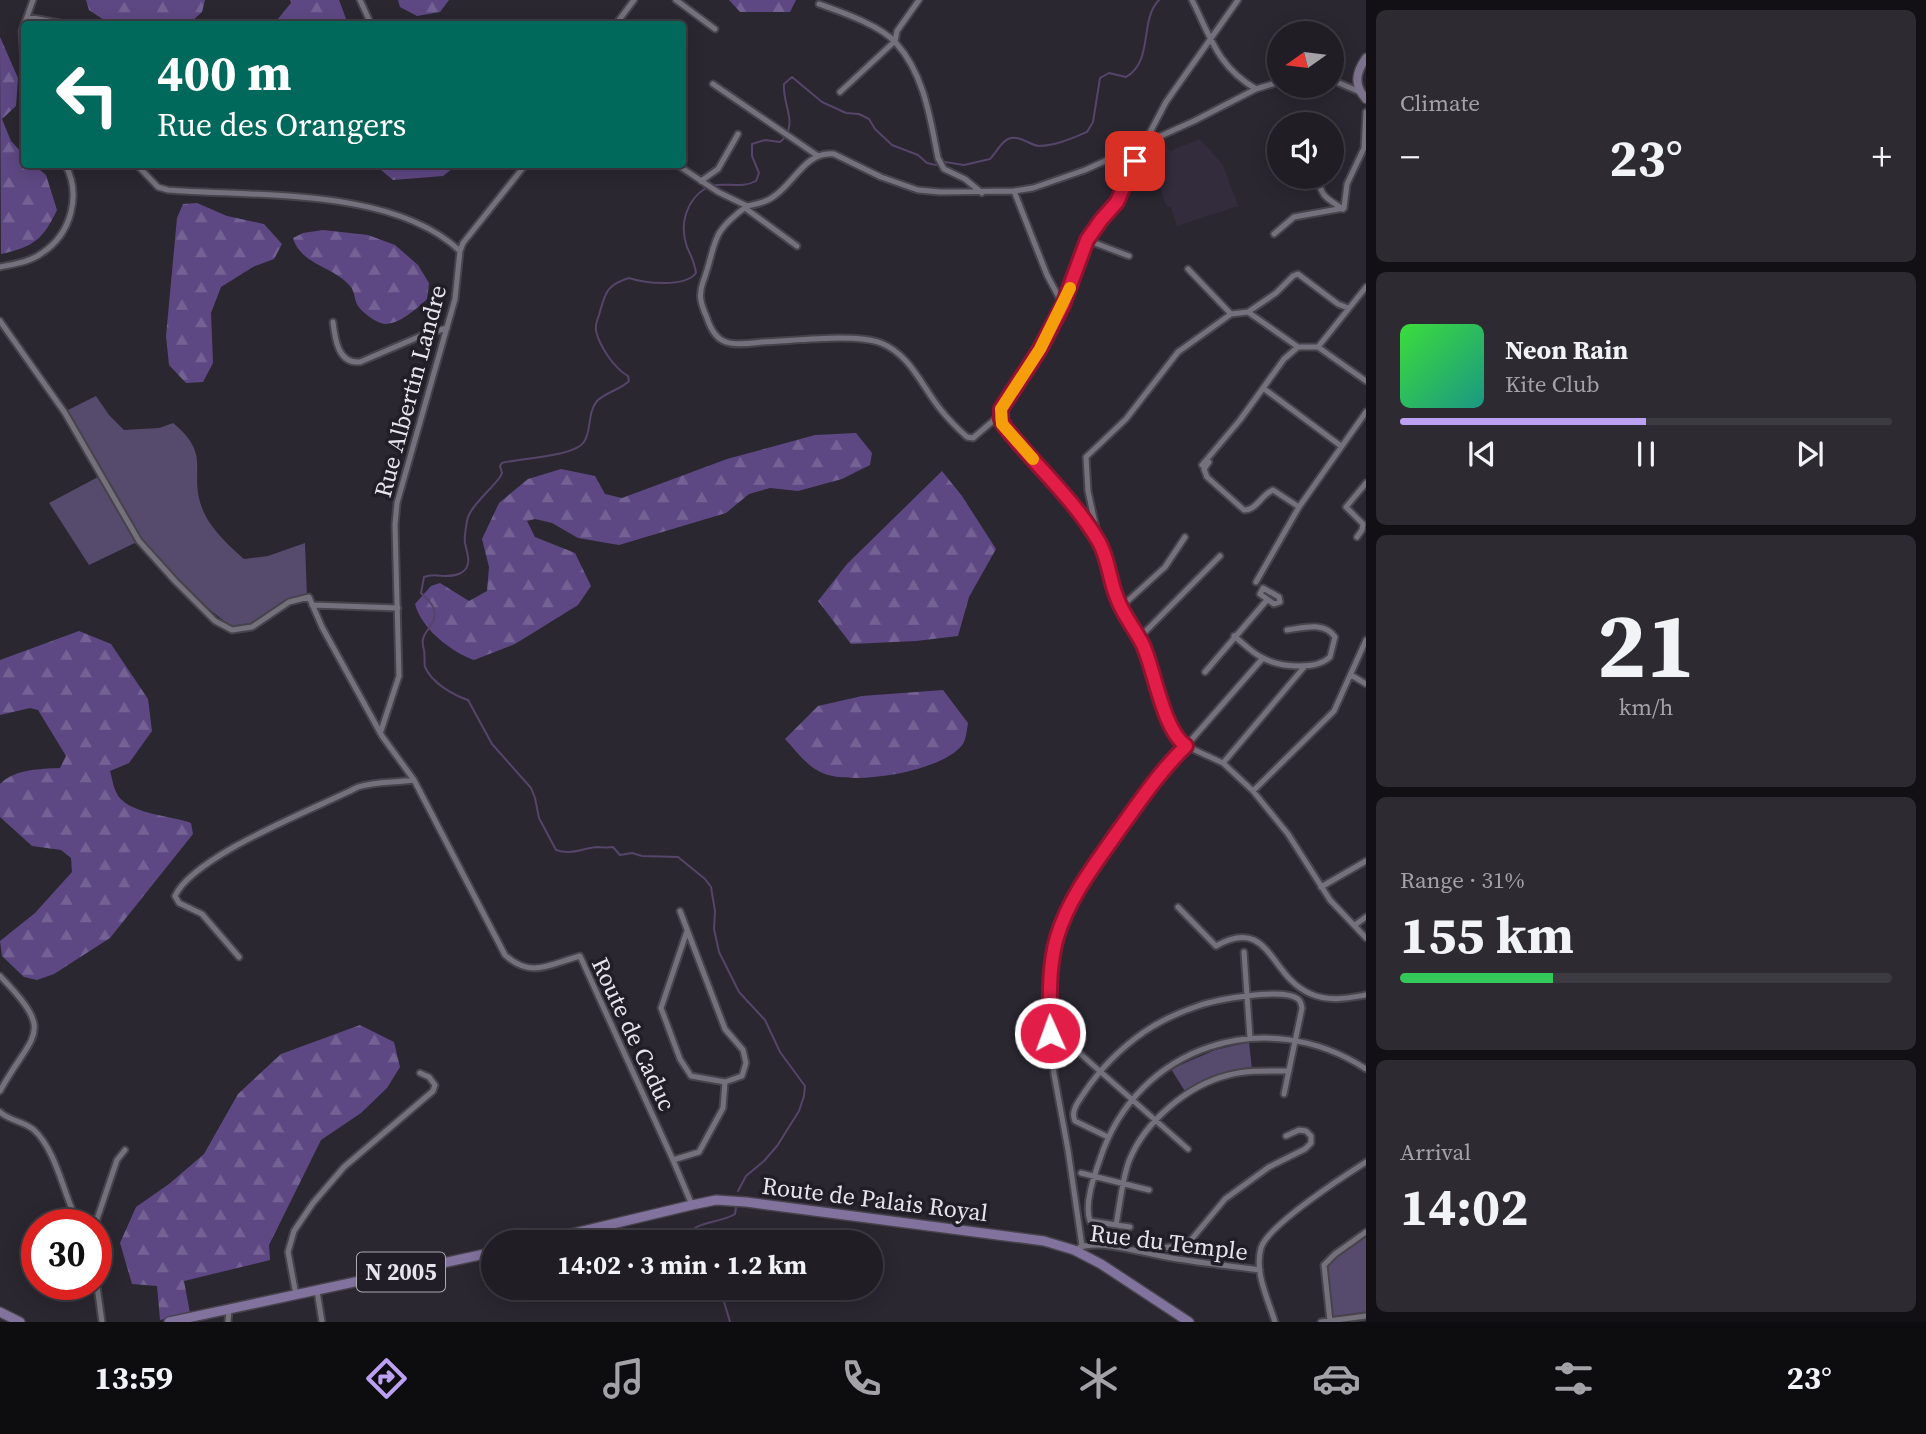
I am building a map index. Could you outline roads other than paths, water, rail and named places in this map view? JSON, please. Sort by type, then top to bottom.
[{"type":"main road","points":[[1363,95],[1357,73],[1366,58]]},
{"type":"main road","name":"Route de Palais Royal","points":[[587,1230],[716,1200],[1044,1241],[1078,1248],[1189,1322]]},
{"type":"main road","name":"N 2005","points":[[169,1322],[197,1319],[481,1255]]},
{"type":"main road","points":[[0,1312],[20,1322]]},
{"type":"street","points":[[26,21],[33,0]]},
{"type":"street","points":[[360,0],[370,21]]},
{"type":"street","points":[[618,21],[634,0]]},
{"type":"street","points":[[676,0],[715,29]]},
{"type":"street","points":[[840,92],[895,41],[897,31],[919,0]]},
{"type":"street","points":[[1192,0],[1229,71],[1256,89]]},
{"type":"street","points":[[1238,0],[1166,102],[1117,202],[1087,240],[1063,305],[1023,377],[1001,409],[1000,415],[1004,426],[1083,517],[1098,542],[1106,558],[1121,607],[1150,662],[1170,727],[1186,746],[1223,763],[1253,791],[1288,834],[1321,887],[1366,938]]},
{"type":"street","points":[[819,4],[844,13],[895,41],[919,78],[942,166],[982,192]]},
{"type":"street","points":[[27,17],[49,21]]},
{"type":"street","points":[[713,84],[818,156]]},
{"type":"street","points":[[1000,415],[974,438],[967,437],[940,410],[907,362],[876,341],[813,340],[739,344],[723,341],[709,324],[699,298],[710,263],[712,246],[719,231],[746,207],[776,196],[801,169],[818,156],[834,154],[881,177],[918,190],[1014,191],[1032,188],[1085,170],[1267,86]]},
{"type":"street","points":[[1344,86],[1363,95]]},
{"type":"street","points":[[1343,209],[1346,205],[1347,184],[1364,148],[1366,112]]},
{"type":"street","points":[[703,182],[718,169],[738,134]]},
{"type":"street","points":[[0,267],[30,260],[41,254],[52,246],[64,229],[74,206],[66,168]]},
{"type":"street","points":[[140,168],[158,187],[169,190],[316,197],[380,211],[412,220],[433,230],[460,251],[523,168]]},
{"type":"street","points":[[682,168],[746,207],[797,246]]},
{"type":"street","points":[[1319,189],[1322,196],[1343,209]]},
{"type":"street","points":[[1014,191],[1047,275],[1063,305]]},
{"type":"street","points":[[1274,234],[1293,216],[1343,209]]},
{"type":"street","points":[[1087,240],[1129,256]]},
{"type":"street","name":"Rue Albertin Landre","points":[[381,731],[399,676],[395,525],[398,492],[457,294],[460,251]]},
{"type":"street","points":[[1188,268],[1231,314]]},
{"type":"street","points":[[1098,542],[1088,491],[1087,454],[1126,419],[1178,352],[1231,314],[1248,312],[1276,293],[1293,275],[1298,274],[1338,304],[1349,308]]},
{"type":"street","points":[[1318,347],[1366,287]]},
{"type":"street","points":[[1248,312],[1298,347],[1318,347],[1366,381]]},
{"type":"street","points":[[0,321],[65,412],[139,541],[215,621],[232,630],[252,627],[289,602],[309,597],[312,605],[398,608]]},
{"type":"street","points":[[333,323],[335,343],[346,360],[353,363],[447,328]]},
{"type":"street","points":[[1202,465],[1240,420],[1284,359],[1298,347]]},
{"type":"street","points":[[1263,388],[1341,446]]},
{"type":"street","points":[[1256,582],[1299,507],[1366,412]]},
{"type":"street","points":[[1222,446],[1206,465],[1205,474],[1240,507],[1246,511],[1251,509],[1267,492],[1273,490],[1299,507]]},
{"type":"street","points":[[1357,537],[1363,524],[1346,507],[1366,482]]},
{"type":"street","points":[[1121,607],[1165,567],[1185,537]]},
{"type":"street","points":[[1139,638],[1220,556]]},
{"type":"street","points":[[1205,672],[1267,600]]},
{"type":"street","name":"Route de Caduc","points":[[312,605],[381,731],[414,780],[505,955],[514,964],[539,969],[580,956],[692,1205]]},
{"type":"street","points":[[1234,636],[1263,659],[1305,666],[1328,659],[1335,639],[1334,634],[1322,627],[1287,630]]},
{"type":"street","points":[[1253,791],[1334,711],[1363,657],[1366,640]]},
{"type":"street","points":[[1078,1248],[1068,1150],[1054,1074],[1050,1033],[1049,983],[1057,936],[1078,888],[1167,765],[1263,659]]},
{"type":"street","points":[[1223,763],[1305,666]]},
{"type":"street","points":[[1351,675],[1366,684]]},
{"type":"street","points":[[239,957],[202,914],[179,903],[176,892],[189,877],[233,847],[358,787],[376,782],[414,780]]},
{"type":"street","points":[[1321,887],[1366,861]]},
{"type":"street","points":[[1178,907],[1216,946],[1238,936],[1254,939],[1262,944],[1287,977],[1312,995],[1342,999],[1366,995]]},
{"type":"street","points":[[680,911],[725,1029],[743,1049],[746,1063],[741,1076],[725,1082],[691,1076],[680,1059],[661,1007],[687,931]]},
{"type":"street","points":[[1355,925],[1366,917]]},
{"type":"street","points":[[1244,952],[1250,1038]]},
{"type":"street","points":[[0,976],[29,1009],[36,1028],[30,1046],[0,1091]]},
{"type":"street","points":[[1108,1137],[1075,1121],[1072,1114],[1100,1072],[1121,1050],[1156,1026],[1195,1007],[1229,998],[1274,994],[1298,999],[1302,1008],[1284,1094]]},
{"type":"street","points":[[1130,1227],[1090,1221],[1088,1218],[1094,1177],[1108,1137],[1131,1099],[1157,1075],[1208,1048],[1250,1038],[1296,1040],[1340,1054],[1366,1069]]},
{"type":"street","points":[[1076,1050],[1188,1149]]},
{"type":"street","points":[[1116,1225],[1129,1162],[1140,1140],[1156,1121],[1192,1091],[1218,1079],[1251,1071],[1289,1071]]},
{"type":"street","points":[[296,1295],[288,1252],[294,1231],[313,1203],[344,1167],[433,1091],[434,1081],[421,1073]]},
{"type":"street","points":[[673,1160],[699,1152],[723,1108],[725,1082]]},
{"type":"street","points":[[0,1111],[5,1117],[34,1130],[46,1146],[72,1209]]},
{"type":"street","points":[[1148,1252],[1191,1240],[1225,1199],[1269,1167],[1306,1149],[1311,1143],[1311,1136],[1306,1131],[1299,1130],[1286,1136]]},
{"type":"street","points":[[100,1209],[117,1160],[125,1150]]},
{"type":"street","points":[[1275,1322],[1259,1270],[1264,1239],[1366,1162]]},
{"type":"street","points":[[1081,1173],[1149,1190]]},
{"type":"street","points":[[1330,1321],[1324,1265],[1366,1232]]},
{"type":"street","name":"Rue du Temple","points":[[1078,1248],[1148,1252],[1259,1270]]},
{"type":"street","points":[[317,1290],[322,1322]]},
{"type":"street","points":[[99,1300],[102,1322]]},
{"type":"street","points":[[228,1322],[229,1310]]},
{"type":"street","points":[[1321,1322],[1366,1316]]},
{"type":"waterway","points":[[945,162],[964,165],[990,159],[1003,143],[1012,138],[1045,146],[1087,132],[1093,122],[1100,78],[1109,73],[1126,77],[1135,70],[1143,51],[1149,18],[1159,0]]},
{"type":"waterway","points":[[711,186],[745,185],[756,181],[759,173],[752,156],[752,144],[765,140],[780,142],[786,135],[790,122],[784,84],[792,77],[822,102],[846,113],[859,114],[869,119],[875,129],[892,145],[936,165]]},
{"type":"waterway","points":[[706,188],[693,199],[684,222],[685,239],[696,273],[691,278],[674,282],[654,283],[629,278],[615,284],[605,296],[596,331],[608,356],[628,376],[629,381],[597,401],[584,442],[578,447],[558,454],[502,463],[500,477],[476,504],[467,521],[467,567],[461,573],[451,576],[424,577],[421,593],[431,603],[435,615],[424,635],[425,667],[428,673],[444,688],[468,700],[492,744],[531,788],[539,818],[556,850],[571,852],[613,847],[620,855],[632,853],[642,856],[678,857],[711,887],[715,911],[714,929],[719,952],[739,992],[765,1020],[780,1052],[805,1086],[799,1111],[777,1146],[746,1176],[738,1191]]},
{"type":"waterway","points":[[692,1230],[735,1214],[736,1207]]},
{"type":"waterway","points":[[724,1300],[730,1322]]}]
